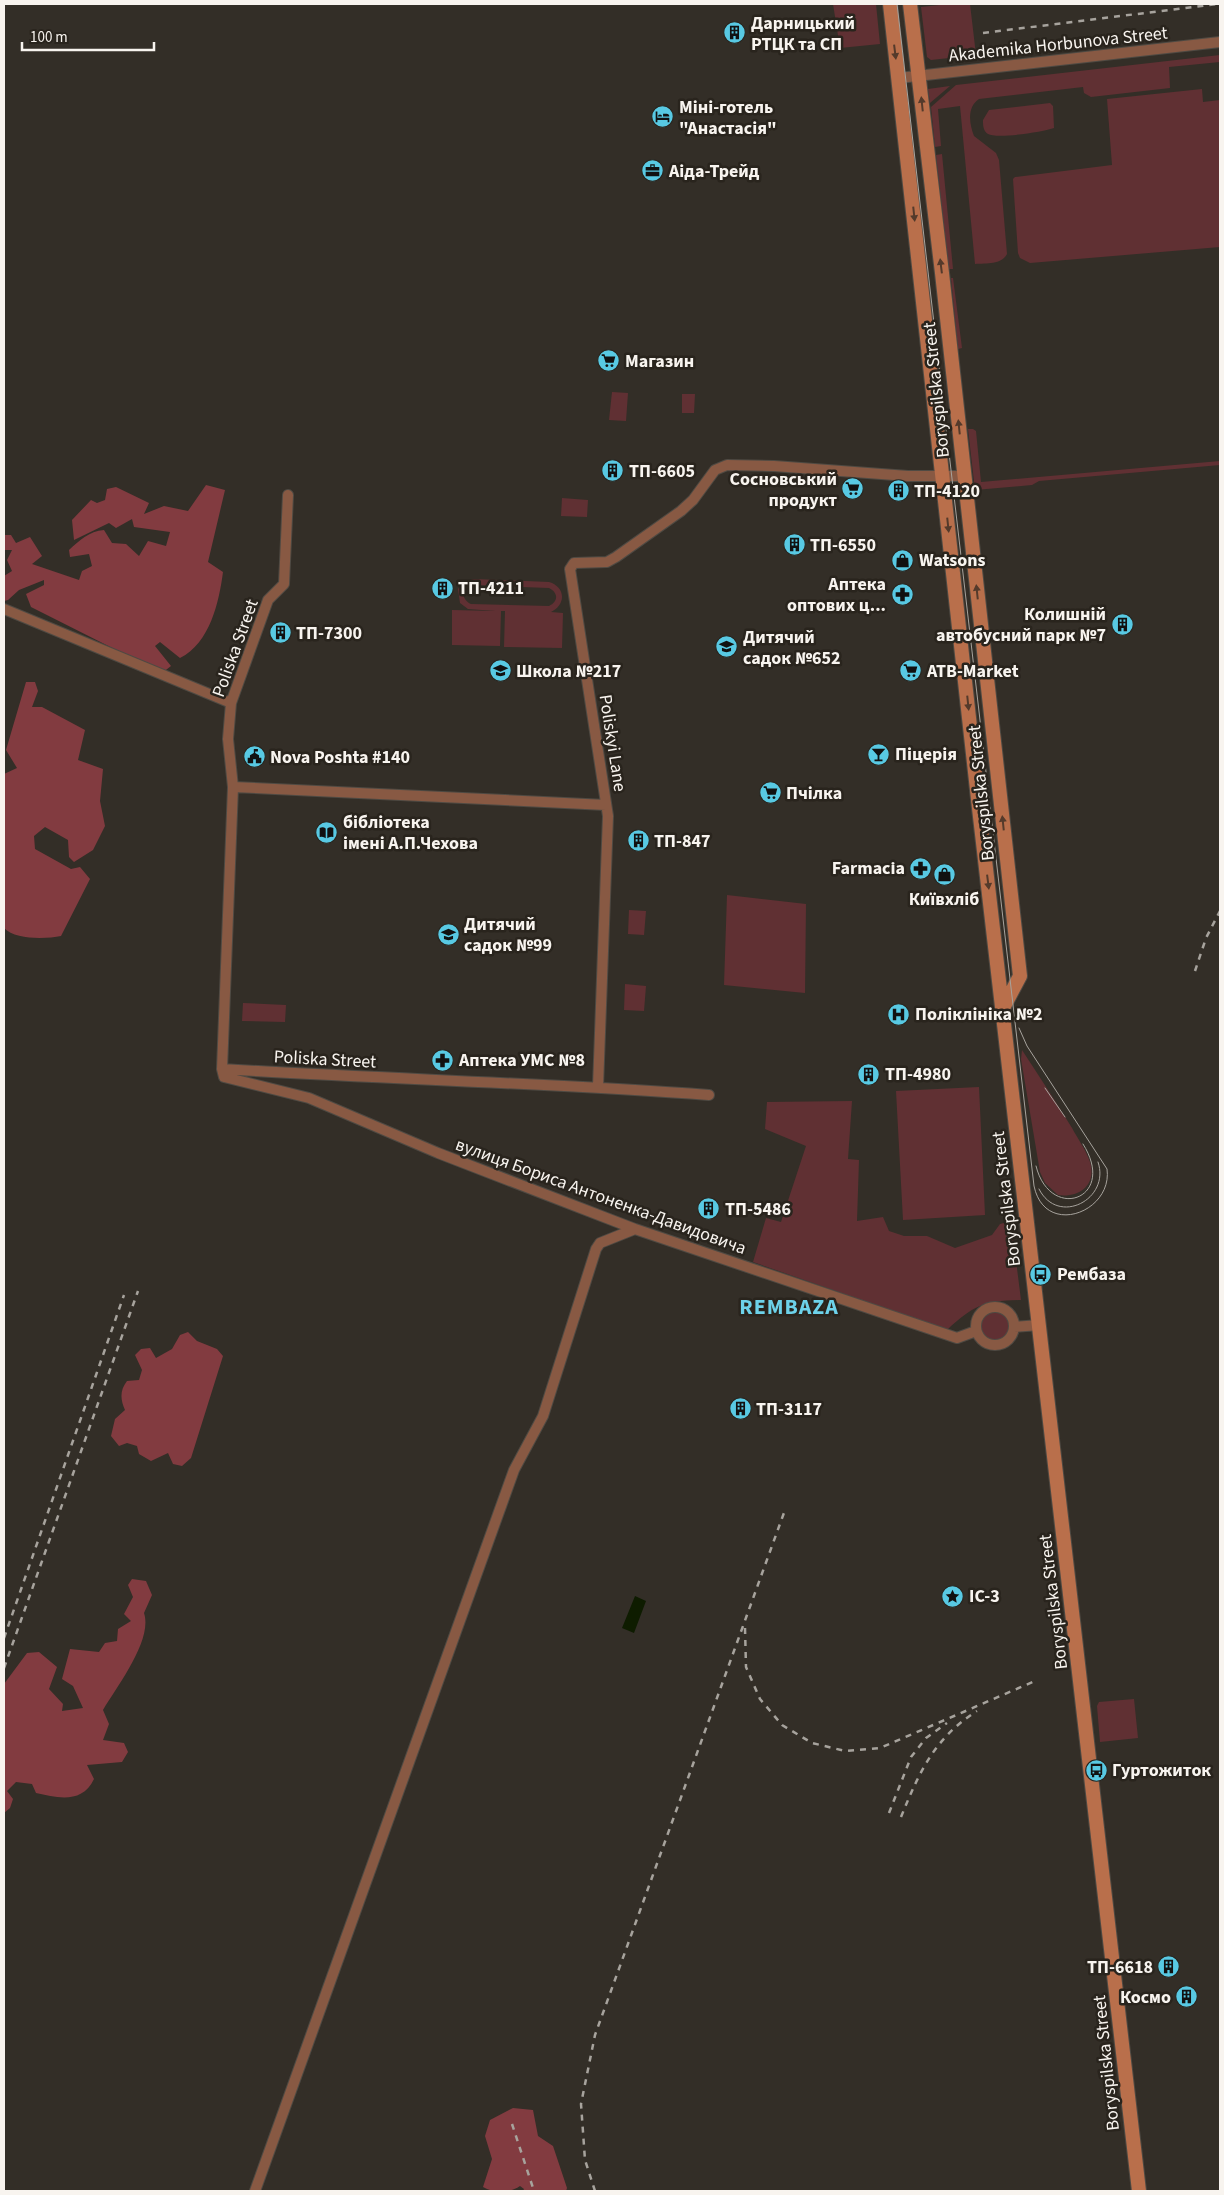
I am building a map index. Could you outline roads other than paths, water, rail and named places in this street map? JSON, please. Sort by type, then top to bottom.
[{"type":"main road","name":"Boryspilska Street","points":[[890,4],[1002,1008],[1140,2191]]},
{"type":"main road","name":"Boryspilska Street","points":[[910,4],[1020,976],[1002,1008]]},
{"type":"street","name":"Akademika Horbunova Street","points":[[899,78],[1220,42]]},
{"type":"street","name":"Poliskyi Lane","points":[[598,1087],[607,858],[606,805],[570,569],[574,563],[607,562],[616,557],[681,511],[693,500],[715,470],[727,465],[774,466],[889,476],[964,476]]},
{"type":"street","name":"Poliska Street","points":[[288,494],[284,584],[268,600],[231,703],[228,739],[233,788],[222,1070],[598,1087],[709,1095]]},
{"type":"street","points":[[4,609],[231,703]]},
{"type":"street","points":[[233,788],[606,805]]},
{"type":"street","name":"вулиця Бориса Антоненка-Давидовича","points":[[222,1070],[224,1077],[310,1098],[438,1153],[635,1229],[957,1338],[976,1331]]},
{"type":"street","points":[[255,2191],[514,1470],[543,1416],[596,1249],[600,1243],[635,1229]]},
{"type":"street","points":[[995,1306],[1009,1312],[1014,1327],[1008,1340],[994,1345],[981,1339],[976,1331],[976,1321],[981,1312],[995,1306]]},
{"type":"street","points":[[1014,1327],[1040,1325]]},
{"type":"tram line","points":[[897,4],[1034,1186],[1041,1202],[1051,1211],[1064,1215],[1077,1213],[1089,1207],[1100,1197],[1106,1184],[1107,1169],[1027,1046],[1019,1028]]},
{"type":"tram line","points":[[1045,1088],[1065,1117]]},
{"type":"tram line","points":[[1036,1166],[1043,1184],[1054,1194],[1066,1199],[1078,1197],[1087,1190],[1092,1179],[1092,1163],[1083,1144]]},
{"type":"tram line","points":[[1039,1189],[1048,1200],[1058,1206],[1069,1207],[1080,1204],[1090,1197],[1097,1187],[1100,1175],[1098,1162]]},
{"type":"railway","points":[[983,33],[1218,4]]},
{"type":"railway","points":[[1195,971],[1206,938],[1220,911]]},
{"type":"railway","points":[[4,1668],[138,1291]]},
{"type":"railway","points":[[4,1638],[124,1295]]},
{"type":"railway","points":[[595,2191],[585,2160],[581,2104],[595,2035],[785,1510]]},
{"type":"railway","points":[[745,1628],[746,1667],[760,1699],[782,1725],[812,1743],[845,1751],[880,1748],[1035,1681]]},
{"type":"railway","points":[[901,1817],[914,1786],[939,1745],[962,1722],[977,1711]]},
{"type":"railway","points":[[889,1813],[911,1757],[926,1738],[947,1723]]},
{"type":"railway","points":[[512,2124],[534,2191]]},
{"type":"place","name":"Дарницький РТЦК та СП","points":[[735,33]]},
{"type":"place","name":"Міні-готель \"Анастасія\"","points":[[663,117]]},
{"type":"place","name":"Аіда-Трейд","points":[[653,171]]},
{"type":"place","name":"Магазин","points":[[609,361]]},
{"type":"place","name":"ТП-6605","points":[[613,471]]},
{"type":"place","name":"Сосновський продукт","points":[[853,489]]},
{"type":"place","name":"ТП-4120","points":[[898,491]]},
{"type":"place","name":"ТП-6550","points":[[794,545]]},
{"type":"place","name":"Watsons","points":[[903,560]]},
{"type":"place","name":"ТП-4211","points":[[442,588]]},
{"type":"place","name":"Аптека оптових ц...","points":[[902,594]]},
{"type":"place","name":"Колишній автобусний парк №7","points":[[1122,624]]},
{"type":"place","name":"ТП-7300","points":[[280,633]]},
{"type":"place","name":"Дитячий садок №652","points":[[727,647]]},
{"type":"place","name":"Школа №217","points":[[500,671]]},
{"type":"place","name":"ATB-Market","points":[[911,671]]},
{"type":"place","name":"Піцерія","points":[[879,754]]},
{"type":"place","name":"Nova Poshta #140","points":[[254,757]]},
{"type":"place","name":"Пчілка","points":[[770,793]]},
{"type":"place","name":"бібліотека імені А.П.Чехова","points":[[327,832]]},
{"type":"place","name":"ТП-847","points":[[638,841]]},
{"type":"place","name":"Farmacia","points":[[921,868]]},
{"type":"place","name":"Київхліб","points":[[944,874]]},
{"type":"place","name":"Дитячий садок №99","points":[[448,934]]},
{"type":"place","name":"Поліклініка №2","points":[[899,1014]]},
{"type":"place","name":"Аптека УМС №8","points":[[443,1060]]},
{"type":"place","name":"ТП-4980","points":[[869,1074]]},
{"type":"place","name":"ТП-5486","points":[[709,1209]]},
{"type":"place","name":"Рембаза","points":[[1041,1274]]},
{"type":"place","name":"ТП-3117","points":[[740,1409]]},
{"type":"place","name":"ІС-3","points":[[953,1596]]},
{"type":"place","name":"Гуртожиток","points":[[1096,1770]]},
{"type":"place","name":"ТП-6618","points":[[1169,1967]]},
{"type":"place","name":"Космо","points":[[1187,1997]]},
{"type":"district","name":"REMBAZA","points":[[789,1306]]}]
